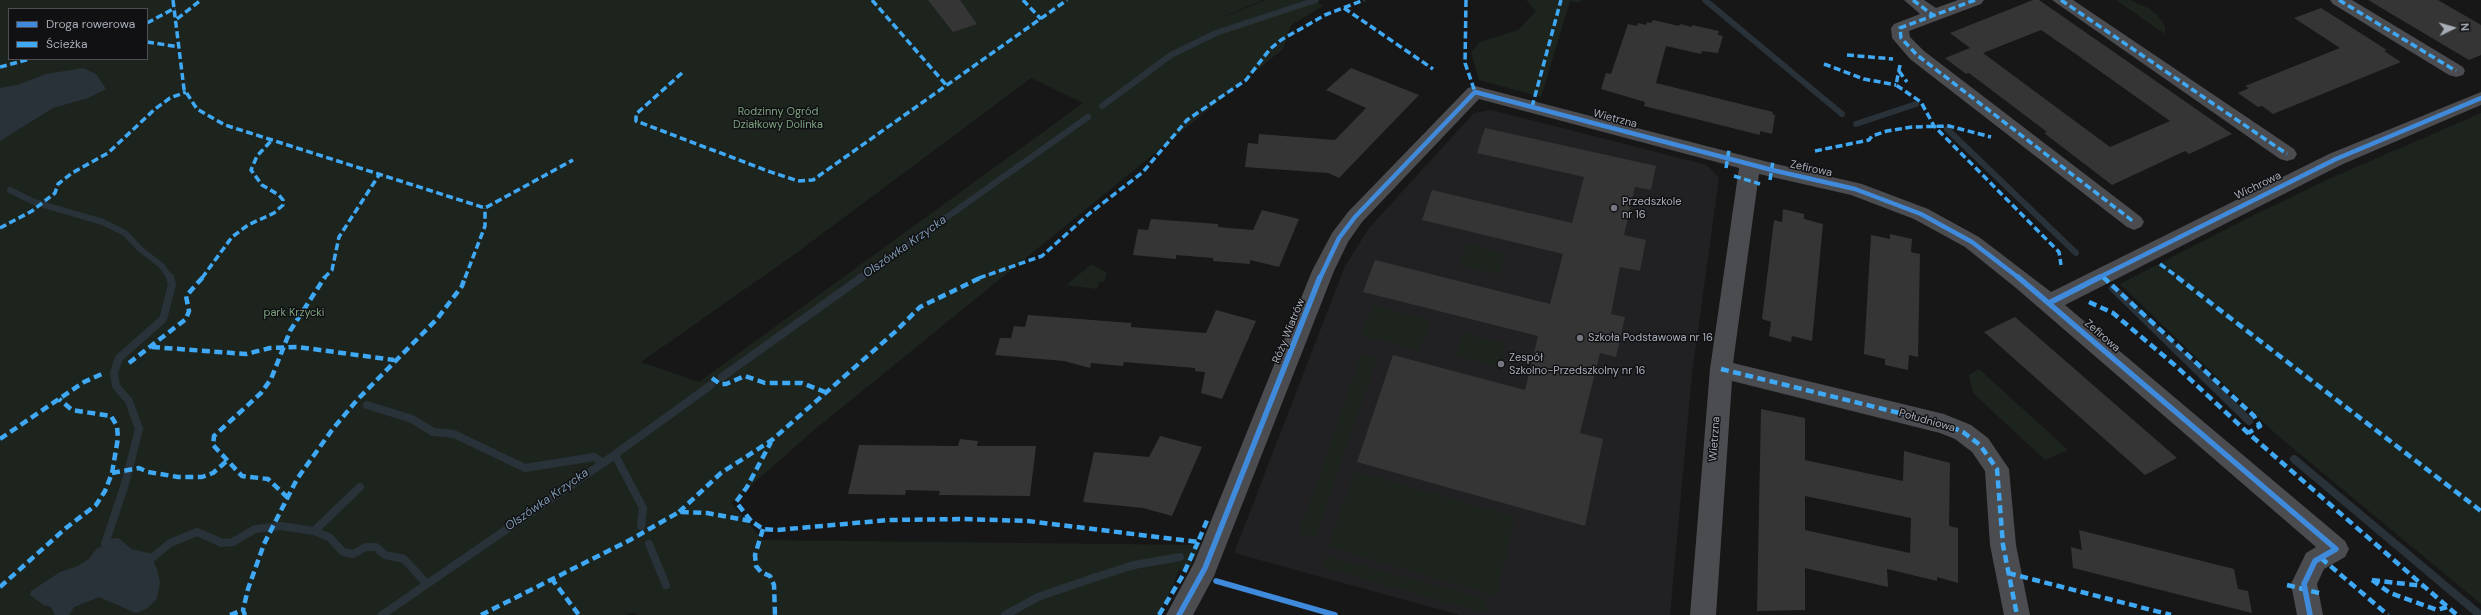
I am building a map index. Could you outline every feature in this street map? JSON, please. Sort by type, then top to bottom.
[{"type":"street","points":[[1914,0],[1934,16]]},
{"type":"street","points":[[1975,0],[1900,28],[1901,38],[1909,49],[2134,222]]},
{"type":"street","points":[[2061,0],[2287,154]]},
{"type":"street","points":[[2339,0],[2456,71]]},
{"type":"street","name":"Wietrzna","points":[[1475,92],[1750,165],[1721,369],[1703,615]]},
{"type":"street","name":"Róży Wiatrów","points":[[1179,615],[1205,568],[1323,271],[1339,238],[1377,193],[1475,92]]},
{"type":"street","name":"Wichrowa","points":[[2049,303],[2336,159],[2481,98]]},
{"type":"street","name":"Zefirowa","points":[[1750,165],[1855,189],[1921,214],[1956,233],[1993,256],[2336,549],[2315,562],[2304,584],[2310,615]]},
{"type":"street","name":"Południowa","points":[[1721,369],[1944,424],[1963,432],[1976,441],[1987,452],[1997,469],[2003,545],[2017,615]]},
{"type":"shaded area","points":[[83,68],[96,74],[106,89],[88,98],[53,108],[0,141],[0,88],[17,85],[46,74]]},
{"type":"shaded area","name":"Zespół Szkolno-Przedszkolny nr 16","points":[[1491,110],[1707,165],[1719,178],[1692,374],[1670,615],[1460,615],[1234,553],[1345,266],[1369,228],[1474,113]]},
{"type":"shaded area","points":[[117,542],[123,549],[130,553],[152,558],[157,569],[160,583],[157,598],[148,608],[136,613],[99,597],[74,607],[69,615],[55,615],[51,607],[44,605],[30,595],[31,591],[60,572],[78,566],[89,559],[97,548]]},
{"type":"green space","points":[[0,0],[1263,0],[1207,23],[1266,0],[1315,0],[1323,6],[1291,25],[1283,49],[813,431],[731,503],[763,540],[1201,545],[1188,570],[1179,570],[1160,615],[638,615],[633,613],[625,615],[0,615]],"holes":[[[1031,78],[1083,103],[699,382],[641,362],[795,254]]]},
{"type":"green space","points":[[1526,0],[1583,0],[1577,3],[1570,1],[1541,97],[1479,80],[1471,52],[1480,42],[1518,30],[1536,11]]},
{"type":"green space","points":[[2116,0],[2130,0],[2150,9],[2157,15],[2165,26],[2165,34]]},
{"type":"green space","points":[[2481,113],[2481,604],[2277,435],[2120,284],[2246,219],[2331,178]]},
{"type":"green space","points":[[1467,244],[1505,253],[1500,275],[1460,266]]},
{"type":"green space","points":[[1092,264],[1107,273],[1104,282],[1099,282],[1097,289],[1066,285]]},
{"type":"green space","points":[[1372,305],[1430,320],[1420,351],[1361,335]]},
{"type":"green space","points":[[1463,333],[1506,344],[1500,367],[1456,356]]},
{"type":"green space","points":[[1362,354],[1377,358],[1316,537],[1299,533]]},
{"type":"green space","points":[[1979,369],[2068,450],[2045,460],[1973,393],[1969,375]]},
{"type":"green space","points":[[1355,471],[1515,517],[1496,596],[1329,547]]},
{"type":"green space","points":[[1326,556],[1487,599],[1484,613],[1322,567]]},
{"type":"building","points":[[928,0],[960,0],[977,24],[953,32]]},
{"type":"building","points":[[2033,0],[2039,0],[2232,134],[2189,154],[2185,151],[2112,185],[2044,133],[2047,132],[1969,73],[1966,74],[1945,58],[1970,48],[1950,33]],"holes":[[[2041,30],[2170,121],[2110,147],[1983,53]]]},
{"type":"building","points":[[2368,0],[2438,0],[2481,25],[2481,55],[2469,60]]},
{"type":"building","points":[[2321,8],[2387,50],[2384,51],[2401,62],[2273,114],[2262,106],[2258,107],[2238,93],[2249,88],[2245,86],[2340,48],[2294,18]]},
{"type":"building","points":[[1653,20],[1679,26],[1680,24],[1692,27],[1692,25],[1719,31],[1718,35],[1723,36],[1718,53],[1702,51],[1701,54],[1666,46],[1656,83],[1773,112],[1772,114],[1775,115],[1772,134],[1760,131],[1760,135],[1644,106],[1645,102],[1601,89],[1606,73],[1611,74],[1628,24],[1637,26],[1638,23],[1646,25],[1647,22],[1651,23]]},
{"type":"building","points":[[1351,68],[1419,95],[1339,178],[1328,173],[1245,167],[1248,143],[1258,144],[1259,134],[1335,140],[1366,108],[1326,90]]},
{"type":"building","points":[[1485,128],[1656,166],[1651,190],[1635,187],[1624,235],[1646,240],[1640,271],[1620,267],[1611,314],[1625,317],[1616,357],[1600,353],[1580,433],[1603,439],[1585,526],[1357,462],[1393,355],[1525,390],[1538,336],[1363,292],[1375,260],[1550,304],[1563,254],[1422,220],[1432,190],[1572,223],[1584,177],[1477,153]]},
{"type":"building","points":[[1783,209],[1804,214],[1804,219],[1823,224],[1812,341],[1792,336],[1791,342],[1769,336],[1771,322],[1762,319],[1774,220],[1782,222]]},
{"type":"building","points":[[1262,210],[1299,219],[1279,267],[1250,260],[1250,264],[1213,261],[1213,258],[1176,255],[1176,259],[1133,255],[1138,229],[1148,230],[1151,219],[1218,224],[1218,227],[1253,230]]},
{"type":"building","points":[[1890,234],[1912,239],[1911,252],[1920,254],[1918,357],[1909,355],[1908,370],[1885,365],[1885,359],[1864,354],[1871,235],[1890,239]]},
{"type":"building","points":[[1216,310],[1256,321],[1222,399],[1201,393],[1205,372],[1195,371],[1195,368],[1124,362],[1123,366],[1091,363],[1090,368],[1064,361],[995,355],[1000,338],[1011,338],[1014,326],[1025,327],[1028,315],[1131,323],[1131,327],[1206,333]]},
{"type":"building","points":[[2015,317],[2177,458],[2145,475],[1984,332]]},
{"type":"building","points":[[1761,409],[1805,418],[1805,460],[1903,481],[1904,451],[1950,463],[1949,526],[1958,528],[1958,583],[1937,577],[1937,581],[1887,569],[1888,587],[1805,568],[1805,610],[1757,611]],"holes":[[[1805,496],[1911,518],[1910,553],[1805,530]]]},
{"type":"building","points":[[1160,436],[1202,447],[1172,516],[1143,508],[1083,502],[1094,452],[1149,457]]},
{"type":"building","points":[[960,439],[978,441],[977,446],[1036,446],[1030,496],[939,495],[940,491],[906,490],[905,495],[848,494],[859,445],[958,446]]},
{"type":"building","points":[[2079,530],[2234,569],[2238,589],[2248,591],[2252,613],[2073,568],[2071,547],[2082,550]]},
{"type":"waterway","name":"Olszówka Krzycka","points":[[1102,106],[1171,55],[1216,33],[1316,0]]},
{"type":"waterway","points":[[1705,0],[1842,114]]},
{"type":"waterway","points":[[1856,124],[1916,104]]},
{"type":"waterway","name":"Olszówka Krzycka","points":[[861,278],[1088,117]]},
{"type":"waterway","points":[[1947,129],[2076,253]]},
{"type":"waterway","points":[[10,190],[34,202],[103,222],[125,233],[140,249],[162,266],[170,278]]},
{"type":"waterway","points":[[170,277],[172,285],[163,319],[119,358],[114,373],[116,386],[129,401],[139,429],[125,484],[105,544],[117,542],[130,553],[152,558],[170,543],[197,532],[222,543],[233,542],[255,529],[281,526],[314,531]]},
{"type":"waterway","name":"Olszówka Krzycka","points":[[722,377],[862,277]]},
{"type":"waterway","points":[[2113,288],[2249,421]]},
{"type":"waterway","name":"Olszówka Krzycka","points":[[603,463],[711,385]]},
{"type":"waterway","points":[[367,405],[412,419],[433,432],[454,434],[525,468],[594,457],[603,463]]},
{"type":"waterway","points":[[615,455],[643,508],[641,526]]},
{"type":"waterway","points":[[2294,459],[2480,615]]},
{"type":"waterway","name":"Olszówka Krzycka","points":[[382,615],[603,463]]},
{"type":"waterway","points":[[314,531],[360,487]]},
{"type":"waterway","points":[[314,531],[329,537],[343,552],[353,554],[366,547],[376,547],[385,555],[404,559],[426,583]]},
{"type":"waterway","points":[[649,544],[666,585]]},
{"type":"waterway","points":[[1005,615],[1038,597],[1096,577],[1134,565],[1180,557]]},
{"type":"marked path","points":[[173,0],[184,89],[197,109],[225,125],[271,141],[433,190],[485,208],[573,160]]},
{"type":"marked path","points":[[177,19],[201,0]]},
{"type":"marked path","points":[[872,0],[947,86]]},
{"type":"marked path","points":[[1023,0],[1041,19]]},
{"type":"marked path","points":[[682,73],[636,114],[636,121],[768,171],[798,181],[813,180],[1067,0]]},
{"type":"marked path","points":[[679,512],[721,473],[772,440],[839,379],[896,331],[920,307],[974,280],[1042,256],[1090,213],[1143,172],[1187,120],[1246,80],[1270,49],[1281,40],[1325,15],[1364,0]]},
{"type":"marked path","points":[[1466,0],[1465,63],[1475,92]]},
{"type":"marked path","points":[[1532,107],[1561,0]]},
{"type":"marked path","points":[[1913,0],[1934,16]]},
{"type":"marked path","points":[[1975,0],[1900,28],[1901,38],[1917,55],[2134,222]]},
{"type":"marked path","points":[[2061,0],[2287,154]]},
{"type":"marked path","points":[[2339,0],[2456,71]]},
{"type":"marked path","points":[[148,22],[175,8]]},
{"type":"marked path","points":[[1344,8],[1433,69]]},
{"type":"marked path","points":[[148,42],[180,47]]},
{"type":"marked path","points":[[1847,55],[1893,59]]},
{"type":"marked path","points":[[0,67],[26,60]]},
{"type":"marked path","points":[[1824,64],[1864,79],[1896,85]]},
{"type":"marked path","points":[[1900,65],[1896,85],[1921,102],[1934,126],[2059,252],[2061,265]]},
{"type":"marked path","points":[[1899,71],[1907,82]]},
{"type":"marked path","points":[[0,228],[32,211],[55,193],[58,184],[72,173],[108,153],[155,109],[170,98],[186,92]]},
{"type":"marked path","points":[[1815,151],[1869,140],[1872,136],[1887,131],[1912,127],[1949,126],[1991,137]]},
{"type":"marked path","points":[[129,363],[186,319],[189,311],[186,296],[206,274],[232,237],[248,225],[274,213],[283,205],[283,200],[279,195],[262,185],[254,177],[251,170],[257,156],[271,141]]},
{"type":"marked path","points":[[1726,168],[1729,150]]},
{"type":"marked path","points":[[1770,180],[1773,160]]},
{"type":"marked path","points":[[288,498],[268,479],[242,476],[213,445],[214,436],[261,393],[271,379],[290,331],[319,284],[332,270],[339,237],[366,192],[379,175]]},
{"type":"marked path","points":[[1734,176],[1760,184]]},
{"type":"marked path","points":[[245,615],[243,610],[248,589],[264,544],[297,479],[332,430],[357,400],[437,319],[462,286],[485,226],[485,208]]},
{"type":"marked path","points":[[2160,264],[2481,511]]},
{"type":"marked path","points":[[2102,276],[2254,416],[2260,426],[2248,433]]},
{"type":"marked path","points":[[2089,302],[2113,313],[2177,367],[2248,433],[2457,615]]},
{"type":"marked path","points":[[152,347],[158,349],[246,354],[270,348],[298,347],[394,360]]},
{"type":"marked path","points":[[1721,369],[1944,424],[1963,432],[1980,445],[1997,469],[2003,545],[2017,615]]},
{"type":"marked path","points":[[0,439],[84,382],[104,373]]},
{"type":"marked path","points":[[712,378],[720,384],[726,384],[745,376],[765,383],[802,383],[825,392]]},
{"type":"marked path","points":[[0,587],[22,566],[37,556],[66,528],[96,505],[105,491],[112,473],[118,438],[117,426],[111,416],[72,410],[59,399]]},
{"type":"marked path","points":[[751,521],[736,502],[747,487],[771,442]]},
{"type":"marked path","points":[[112,473],[139,468],[148,472],[178,477],[202,477],[213,473],[228,460]]},
{"type":"marked path","points":[[481,615],[630,540],[679,512],[707,513],[751,521],[763,529],[777,530],[889,520],[965,519],[1028,521],[1088,527],[1198,542],[1208,518]]},
{"type":"marked path","points":[[763,529],[755,555],[756,566],[761,572],[770,576],[774,585],[775,615]]},
{"type":"marked path","points":[[1159,615],[1172,590],[1183,575],[1198,542]]},
{"type":"marked path","points":[[2321,558],[2388,615]]},
{"type":"marked path","points":[[2008,573],[2171,615]]},
{"type":"marked path","points":[[551,578],[579,615]]},
{"type":"marked path","points":[[2372,580],[2390,593],[2437,610],[2447,607]]},
{"type":"marked path","points":[[2372,580],[2423,586]]},
{"type":"marked path","points":[[2287,585],[2323,594]]},
{"type":"marked path","points":[[230,615],[243,610]]},
{"type":"cycle path","points":[[1179,615],[1205,568],[1323,271],[1339,238],[1355,217],[1475,92],[1772,170],[1855,189],[1921,214],[1972,242],[2024,282],[2336,549],[2315,561],[2304,584],[2310,615]]},
{"type":"cycle path","points":[[2049,303],[2336,159],[2481,98]]},
{"type":"cycle path","points":[[1216,581],[1335,615]]},
{"type":"place","name":"Przedszkole nr 16","points":[[1614,208]]},
{"type":"place","name":"Szkoła Podstawowa nr 16","points":[[1580,338]]},
{"type":"place","name":"Zespół Szkolno-Przedszkolny nr 16","points":[[1501,364]]},
{"type":"park label","name":"Rodzinny Ogród Działkowy Dolinka","points":[[778,118]]},
{"type":"park label","name":"park Krzycki","points":[[294,313]]}]
